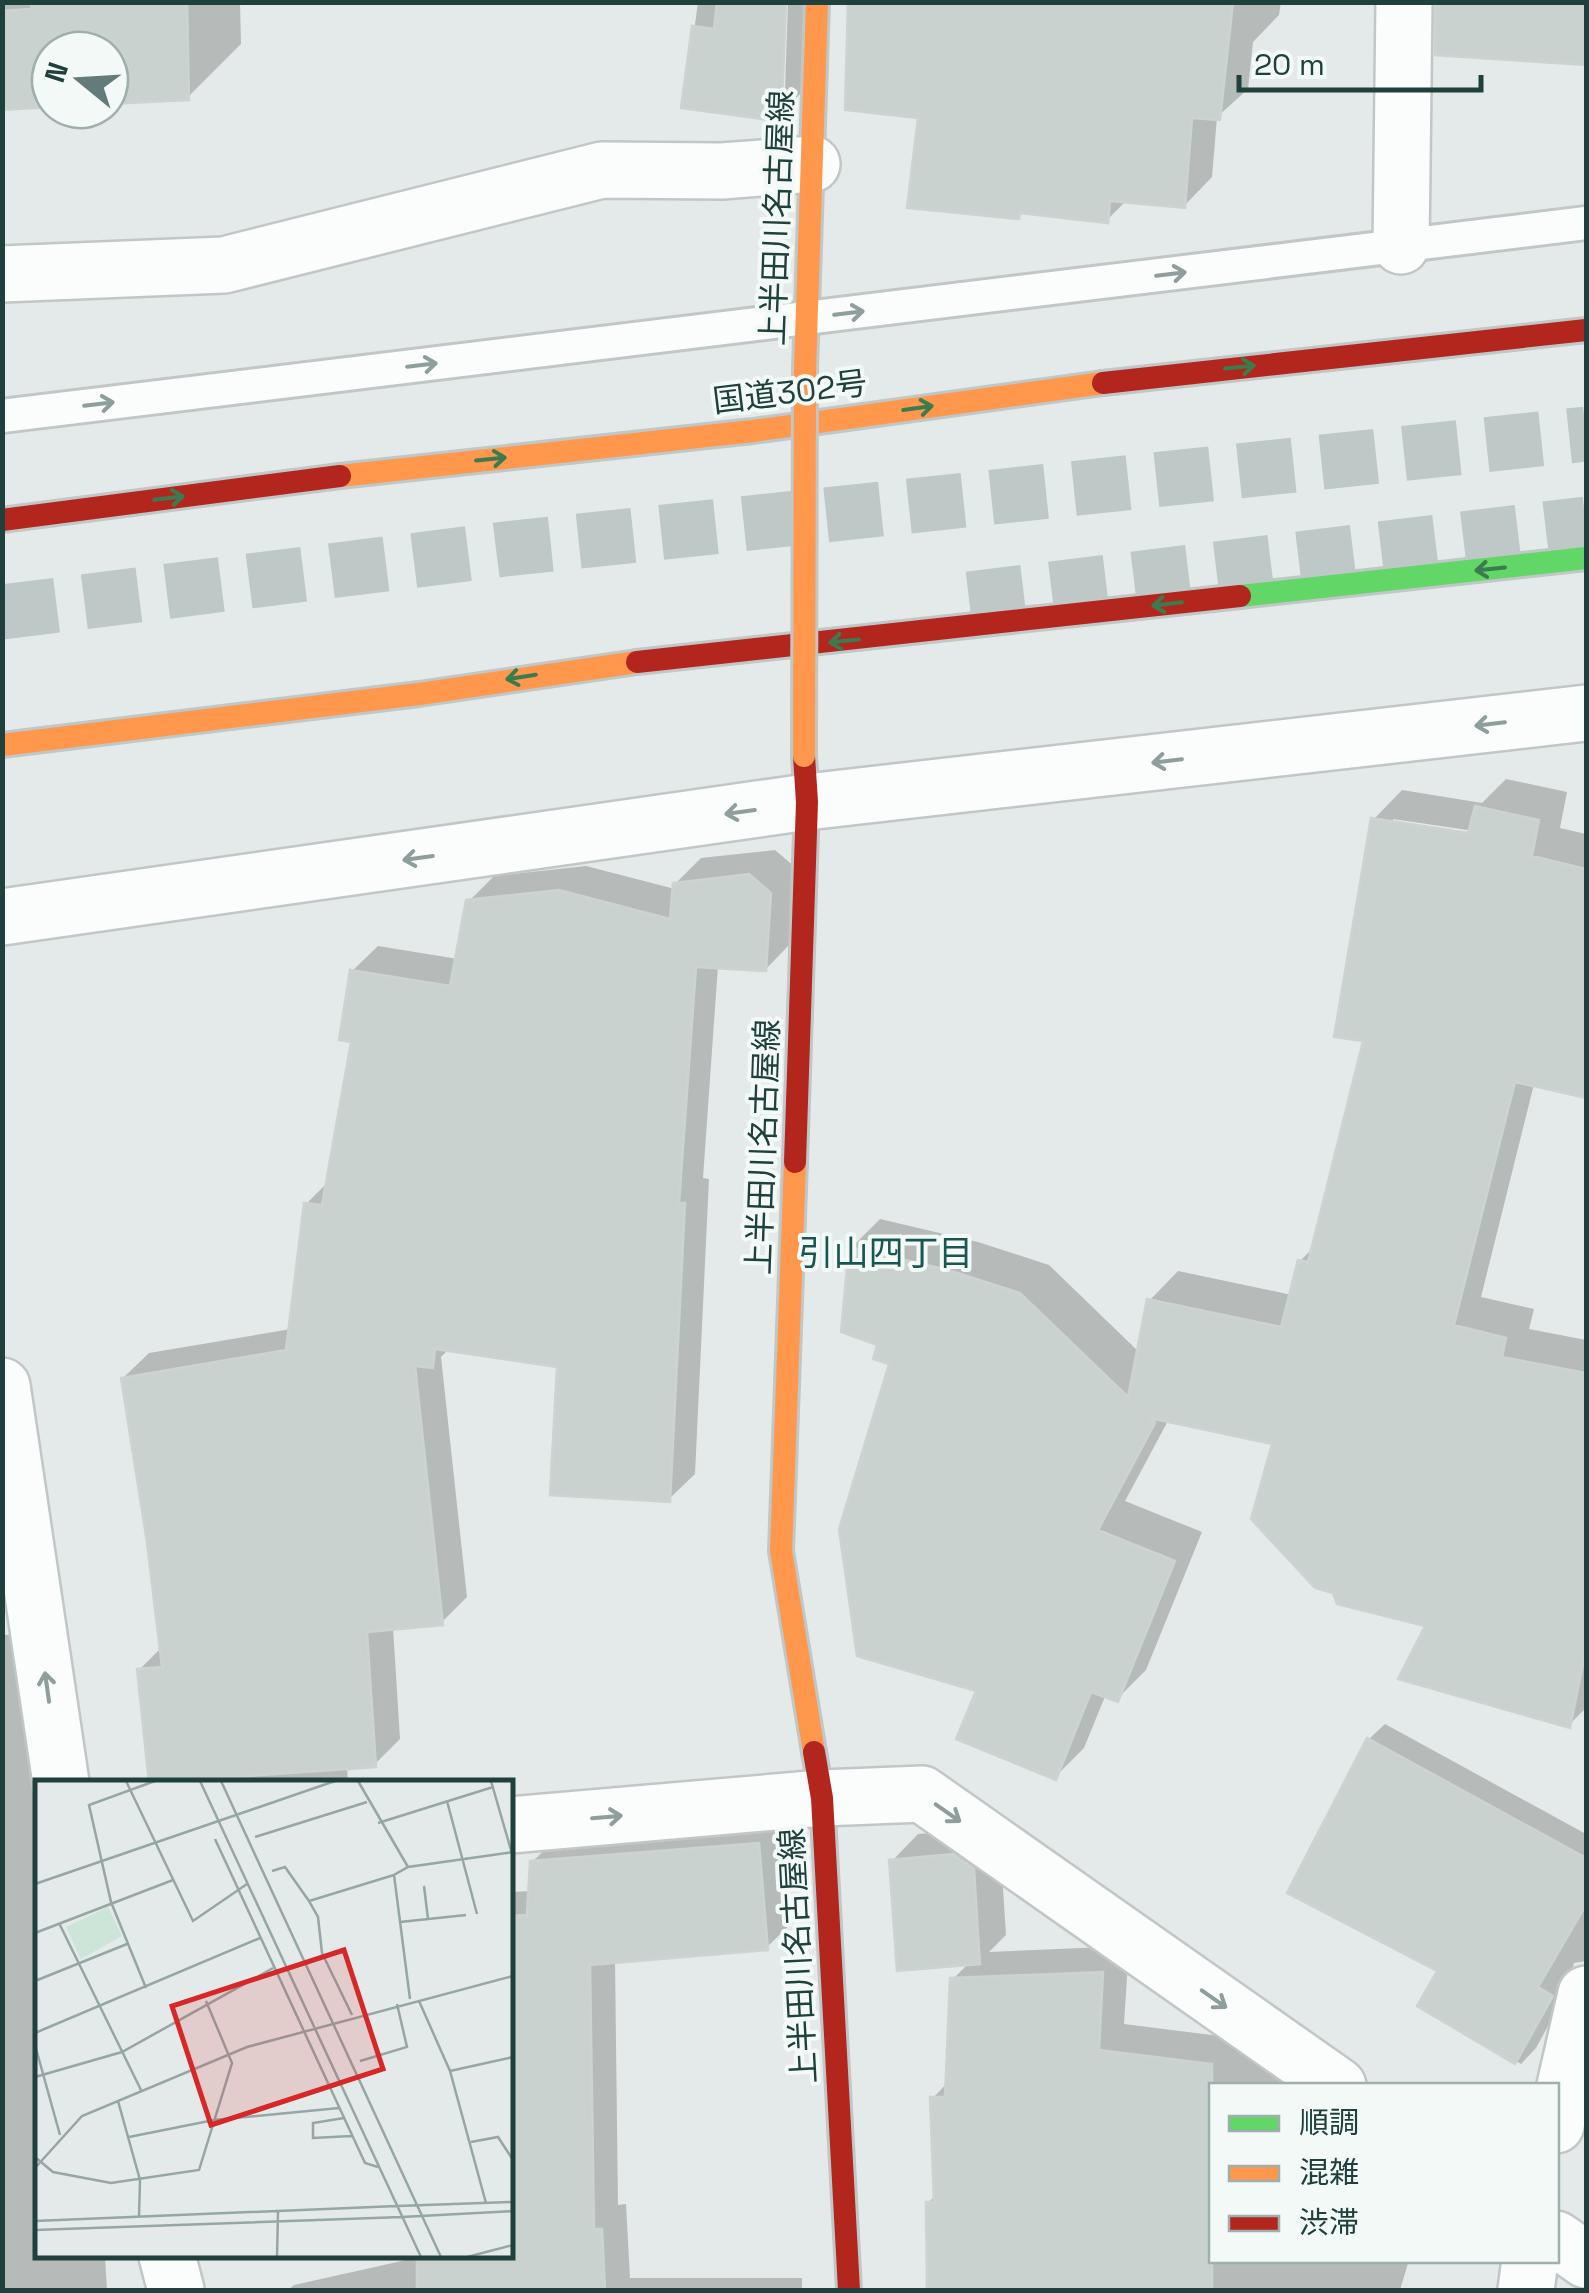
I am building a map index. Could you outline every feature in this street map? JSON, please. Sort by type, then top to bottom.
[{"type":"main road","name":"上半田川名古屋線","points":[[818,2],[804,369],[806,779],[781,1550],[822,1798],[848,2290]]},
{"type":"main road","name":"国道302号","points":[[2,520],[341,476],[754,431],[1178,373],[1586,330]]},
{"type":"main road","points":[[2,745],[418,694],[567,670],[1586,558]]},
{"type":"street","points":[[1401,246],[1404,2]]},
{"type":"street","points":[[2,274],[224,265],[602,170],[722,171],[812,164]]},
{"type":"street","points":[[2,917],[806,779],[1586,713]]},
{"type":"street","points":[[2,1386],[61,1780]]},
{"type":"street","points":[[512,1825],[822,1798],[922,1794],[1334,2083]]},
{"type":"street","points":[[1559,2112],[1586,1994]]},
{"type":"street","points":[[1559,2241],[1586,2260]]},
{"type":"street","points":[[168,2258],[176,2290]]},
{"type":"street","points":[[1526,2290],[1530,2263]]},
{"type":"lane","points":[[2,416],[1586,224]]},
{"type":"building","points":[[31,2],[187,2],[189,100],[130,103],[130,30],[30,30],[30,108],[2,110],[2,11],[32,9]]},
{"type":"building","points":[[717,2],[786,2],[782,103],[777,121],[681,108],[692,26],[714,29]]},
{"type":"building","points":[[848,2],[1233,2],[1220,120],[1192,118],[1185,208],[1110,201],[1108,223],[1020,213],[1019,219],[907,208],[918,118],[845,110]]},
{"type":"building","points":[[1435,2],[1586,2],[1586,65],[1435,55]]},
{"type":"building","points":[[1475,806],[1539,820],[1532,856],[1586,869],[1586,1098],[1515,1082],[1454,1325],[1506,1338],[1502,1357],[1586,1373],[1586,1649],[1570,1728],[1398,1679],[1425,1626],[1337,1604],[1333,1593],[1315,1588],[1251,1519],[1272,1444],[1150,1418],[1155,1423],[1098,1530],[1175,1561],[1118,1702],[1091,1692],[1056,1780],[956,1739],[976,1691],[857,1656],[839,1529],[889,1364],[873,1359],[877,1345],[841,1332],[849,1247],[948,1270],[1020,1293],[1128,1397],[1147,1299],[1281,1327],[1298,1260],[1308,1262],[1363,1041],[1334,1037],[1371,818],[1468,833]]},
{"type":"building","points":[[749,874],[771,893],[766,971],[696,967],[679,1203],[685,1203],[670,1502],[550,1495],[557,1367],[435,1349],[433,1368],[415,1366],[443,1625],[367,1632],[376,1767],[149,1780],[137,1669],[162,1667],[121,1378],[286,1350],[304,1203],[322,1205],[351,1042],[339,1040],[350,970],[450,986],[466,900],[559,890],[670,919],[673,883]]},
{"type":"building","points":[[1367,1738],[1586,1858],[1586,1905],[1538,1987],[1553,1996],[1515,2064],[1417,2006],[1437,1971],[1287,1893]]},
{"type":"building","points":[[759,1843],[768,1950],[590,1965],[594,2229],[602,2229],[605,2290],[417,2290],[417,2258],[512,2258],[512,1916],[527,1915],[530,1861]]},
{"type":"building","points":[[953,1854],[974,1869],[980,1964],[897,1971],[889,1860]]},
{"type":"building","points":[[1103,1972],[1099,2050],[1212,2064],[1212,2290],[927,2290],[926,2202],[934,2202],[930,2097],[945,2097],[950,1978]]},
{"type":"tunnel","points":[[2,612],[505,549],[1586,434]]},
{"type":"tunnel","points":[[969,599],[1586,524]]},
{"type":"traffic: fast","points":[[1240,596],[1586,558]]},
{"type":"traffic: slow","points":[[805,369],[817,2]]},
{"type":"traffic: slow","points":[[804,756],[805,369]]},
{"type":"traffic: slow","points":[[340,476],[753,431],[1103,383]]},
{"type":"traffic: slow","points":[[2,745],[419,694],[637,662]]},
{"type":"traffic: slow","points":[[795,1162],[781,1551],[814,1752]]},
{"type":"traffic: jam","points":[[1103,383],[1586,330]]},
{"type":"traffic: jam","points":[[2,520],[340,476]]},
{"type":"traffic: jam","points":[[637,662],[1240,596]]},
{"type":"traffic: jam","points":[[795,1162],[807,802],[804,756]]},
{"type":"traffic: jam","points":[[814,1752],[822,1798],[849,2290]]},
{"type":"district","name":"引山四丁目","points":[[886,1253]]}]
